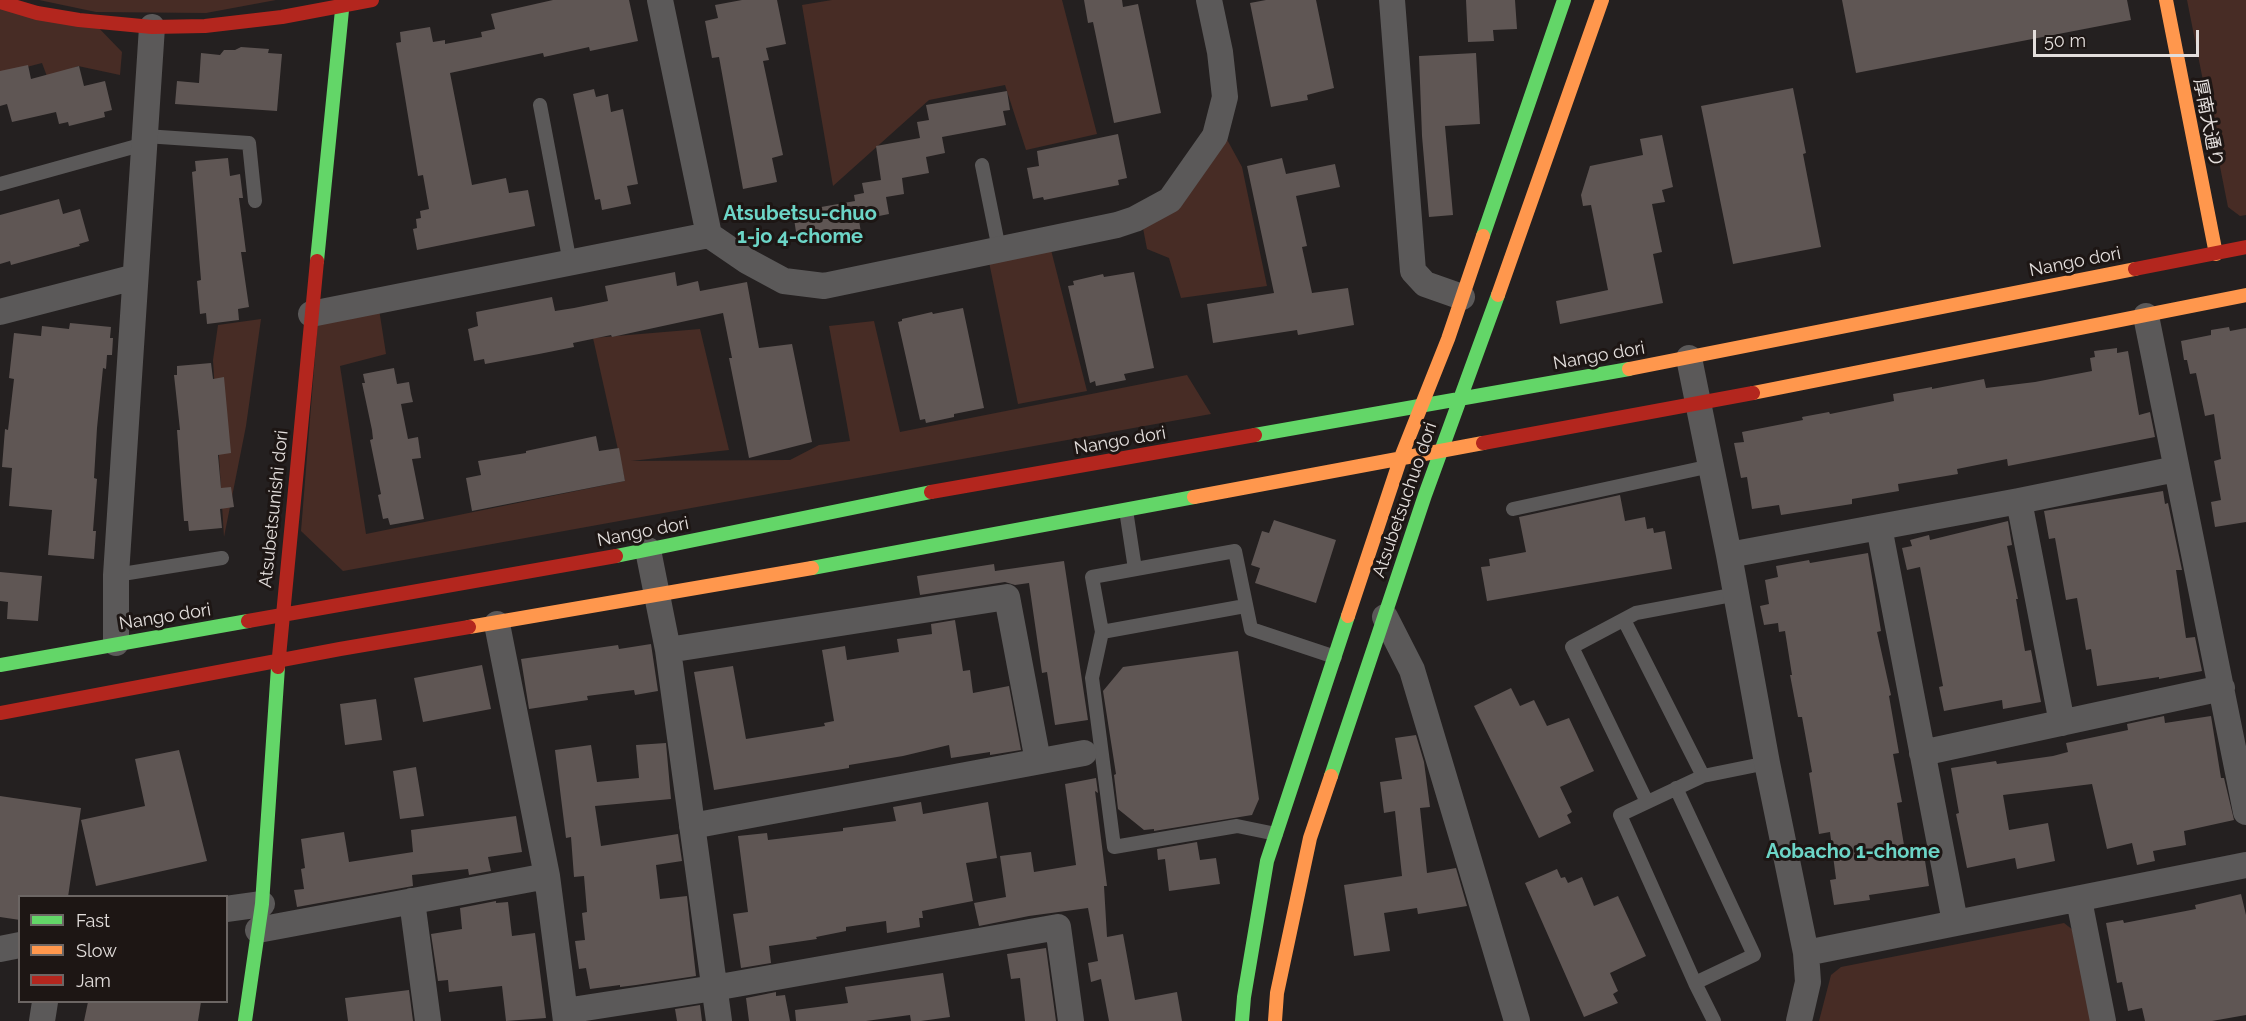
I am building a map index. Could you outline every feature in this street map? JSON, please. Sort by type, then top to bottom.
[{"type":"street","points":[[0,2],[37,13],[79,20],[152,27],[205,26],[282,17],[343,3],[372,0]]},
{"type":"street","points":[[660,0],[709,235],[747,261],[784,281],[824,286],[1117,225],[1135,219],[1170,200],[1215,136],[1225,97],[1220,52],[1209,0]]},
{"type":"street","points":[[1392,0],[1413,271],[1425,284],[1462,297]]},
{"type":"street","name":"Atsubetsuchuo dori","points":[[1242,1021],[1267,861],[1401,457],[1448,339],[1564,0]]},
{"type":"street","name":"Atsubetsuchuo dori","points":[[1275,1021],[1277,993],[1310,838],[1458,400],[1539,182],[1602,0]]},
{"type":"street","name":"厚南大通り","points":[[2166,0],[2216,254]]},
{"type":"street","name":"Atsubetsunishi dori","points":[[244,1021],[262,904],[281,616],[343,3]]},
{"type":"street","points":[[116,643],[116,575],[152,27]]},
{"type":"street","points":[[311,314],[709,235]]},
{"type":"street","name":"Nango dori","points":[[0,665],[648,550],[910,496],[1689,358],[2246,247]]},
{"type":"street","points":[[0,312],[135,277]]},
{"type":"street","points":[[0,712],[278,661],[657,596],[1442,449],[1699,404],[2246,295]]},
{"type":"street","points":[[2146,316],[2246,812]]},
{"type":"street","points":[[1689,358],[1806,953],[1808,982],[1799,1021]]},
{"type":"street","points":[[1729,555],[2176,469]]},
{"type":"street","points":[[2019,501],[2062,723]]},
{"type":"street","points":[[1879,527],[1955,922]]},
{"type":"street","points":[[648,550],[668,650],[719,1021]]},
{"type":"street","points":[[668,650],[1007,597],[1038,761]]},
{"type":"street","points":[[1385,617],[1412,670],[1517,1021]]},
{"type":"street","points":[[497,624],[547,876],[566,1016],[1058,927],[1071,1021]]},
{"type":"street","points":[[1922,753],[2222,688]]},
{"type":"street","points":[[692,826],[1084,753]]},
{"type":"street","points":[[1806,953],[2246,865]]},
{"type":"street","points":[[258,930],[547,876]]},
{"type":"street","points":[[2079,900],[2103,1021]]},
{"type":"street","points":[[412,901],[428,1021]]},
{"type":"street","points":[[228,909],[262,904]]},
{"type":"street","points":[[0,949],[18,945]]},
{"type":"street","points":[[42,1021],[45,1003]]},
{"type":"lane","points":[[540,105],[570,263]]},
{"type":"lane","points":[[0,184],[144,140],[249,143],[255,201]]},
{"type":"lane","points":[[982,165],[999,249]]},
{"type":"lane","points":[[1513,509],[1712,466]]},
{"type":"lane","points":[[1126,510],[1136,569]]},
{"type":"lane","points":[[1276,834],[1237,826],[1114,847],[1092,678],[1102,632],[1092,577],[1234,551],[1251,629],[1336,657]]},
{"type":"lane","points":[[116,575],[222,558]]},
{"type":"lane","points":[[1647,802],[1572,647],[1636,613],[1737,594]]},
{"type":"lane","points":[[1102,632],[1245,606]]},
{"type":"lane","points":[[1624,620],[1703,776]]},
{"type":"lane","points":[[1714,1021],[1620,815],[1703,776],[1767,763]]},
{"type":"lane","points":[[1676,788],[1754,955],[1695,983]]},
{"type":"shaded area","points":[[39,0],[276,0],[206,13],[96,12]]},
{"type":"shaded area","points":[[832,0],[1062,0],[1097,134],[1026,150],[1005,85],[929,100],[833,186],[802,5]]},
{"type":"shaded area","points":[[2187,0],[2246,0],[2246,215],[2240,216],[2228,207]]},
{"type":"shaded area","points":[[0,5],[94,23],[122,52],[120,75],[78,66],[48,79],[42,63],[0,74]]},
{"type":"shaded area","points":[[1224,134],[1242,167],[1267,286],[1181,298],[1169,258],[1147,249],[1142,223]]},
{"type":"shaded area","points":[[1050,246],[1087,391],[1018,404],[988,257]]},
{"type":"shaded area","points":[[379,309],[386,354],[340,366],[366,534],[625,481],[593,338],[700,329],[729,450],[631,461],[790,460],[819,445],[850,441],[829,326],[874,321],[900,432],[1187,375],[1211,414],[343,571],[301,531],[318,320]]},
{"type":"shaded area","points":[[261,319],[246,426],[224,537],[213,360],[218,325]]},
{"type":"shaded area","points":[[2064,923],[2073,930],[2091,1021],[1819,1021],[1831,975],[1841,967]]},
{"type":"building","points":[[553,0],[629,0],[638,41],[590,51],[589,47],[544,57],[543,53],[450,73],[472,185],[506,178],[509,193],[528,190],[535,226],[417,250],[413,229],[417,228],[416,219],[421,218],[420,211],[429,209],[423,175],[418,176],[396,43],[401,42],[400,32],[430,27],[433,42],[445,40],[445,44],[482,37],[481,32],[495,29],[491,14]]},
{"type":"building","points":[[742,0],[777,0],[786,44],[766,48],[769,60],[763,61],[783,155],[772,158],[777,182],[743,189],[719,57],[712,58],[705,21],[718,18],[715,5]]},
{"type":"building","points":[[1084,0],[1122,0],[1123,7],[1138,4],[1161,113],[1114,123],[1093,22],[1088,23]]},
{"type":"building","points":[[1266,0],[1316,0],[1334,88],[1307,95],[1308,100],[1271,107],[1250,3]]},
{"type":"building","points":[[1466,0],[1515,0],[1517,29],[1493,30],[1494,41],[1468,42]]},
{"type":"building","points":[[1842,0],[2127,0],[2131,20],[1856,73]]},
{"type":"building","points":[[241,47],[269,49],[268,53],[282,54],[277,111],[175,104],[177,81],[199,83],[201,53],[220,55],[224,50],[235,50]]},
{"type":"building","points":[[1476,53],[1480,124],[1445,126],[1453,215],[1429,217],[1422,136],[1419,56]]},
{"type":"building","points":[[28,65],[31,79],[79,66],[84,86],[105,81],[112,110],[104,112],[105,117],[69,126],[68,122],[59,124],[56,112],[12,122],[7,104],[0,106],[0,71]]},
{"type":"building","points":[[1793,88],[1821,247],[1733,264],[1701,106]]},
{"type":"building","points":[[594,89],[596,97],[608,94],[611,112],[623,109],[638,184],[627,186],[631,204],[602,210],[600,199],[595,200],[573,94]]},
{"type":"building","points":[[1007,91],[1010,110],[1003,111],[1006,125],[942,137],[945,153],[926,157],[929,173],[902,178],[904,194],[886,197],[889,214],[859,220],[861,233],[808,242],[806,230],[796,232],[793,212],[855,201],[854,195],[864,193],[862,183],[881,180],[876,146],[920,138],[917,122],[929,120],[926,105]]},
{"type":"building","points":[[1118,134],[1127,178],[1118,180],[1119,185],[1044,200],[1043,197],[1033,199],[1027,168],[1039,166],[1037,151]]},
{"type":"building","points":[[1662,135],[1673,187],[1662,190],[1665,202],[1652,204],[1662,252],[1653,254],[1663,303],[1560,324],[1556,301],[1608,290],[1591,205],[1583,206],[1581,195],[1590,166],[1643,155],[1640,139]]},
{"type":"building","points":[[228,158],[230,176],[240,174],[243,198],[239,198],[246,252],[241,252],[249,307],[238,309],[239,320],[207,324],[206,313],[200,314],[197,281],[201,280],[192,172],[196,171],[195,161]]},
{"type":"building","points":[[1282,158],[1286,174],[1335,164],[1340,187],[1296,196],[1307,246],[1302,247],[1312,293],[1348,288],[1354,325],[1298,335],[1297,330],[1213,343],[1207,304],[1274,293],[1247,166]]},
{"type":"building","points":[[59,199],[63,214],[80,209],[89,241],[79,244],[80,246],[11,265],[10,261],[0,264],[0,215]]},
{"type":"building","points":[[675,272],[677,286],[698,281],[700,291],[747,282],[759,348],[792,344],[812,442],[749,458],[729,358],[732,358],[723,313],[573,343],[574,347],[539,354],[485,364],[484,359],[474,361],[468,329],[478,326],[476,312],[552,297],[555,311],[574,308],[608,301],[605,286]]},
{"type":"building","points":[[1134,272],[1154,368],[1124,374],[1126,380],[1096,386],[1095,381],[1090,383],[1068,286],[1074,285],[1073,281],[1103,274],[1104,277]]},
{"type":"building","points":[[963,308],[984,408],[926,423],[925,419],[920,420],[898,322],[932,312],[933,314]]},
{"type":"building","points":[[70,323],[111,327],[110,338],[113,338],[112,355],[107,355],[106,369],[103,368],[97,428],[94,478],[97,479],[93,531],[96,531],[94,559],[48,555],[52,510],[9,506],[12,468],[2,467],[5,429],[8,430],[14,379],[9,378],[14,333],[41,336],[42,326],[69,329]]},
{"type":"building","points":[[2229,327],[2230,331],[2246,328],[2246,522],[2215,527],[2211,502],[2221,500],[2214,461],[2221,459],[2214,414],[2205,416],[2196,373],[2190,374],[2187,360],[2184,360],[2181,341],[2211,335],[2211,330]]},
{"type":"building","points":[[2117,348],[2117,353],[2128,351],[2139,415],[2150,412],[2155,437],[2008,466],[2007,459],[1957,469],[1958,474],[1898,484],[1899,491],[1852,499],[1852,504],[1781,515],[1779,505],[1752,509],[1747,477],[1741,478],[1734,443],[1744,442],[1742,432],[1803,420],[1802,417],[1829,412],[1830,414],[1894,401],[1893,394],[1932,387],[1932,389],[1984,379],[1986,388],[2035,382],[2092,371],[2090,358],[2095,357],[2094,351]]},
{"type":"building","points":[[211,363],[213,379],[224,377],[231,453],[218,455],[221,488],[231,487],[234,507],[220,509],[222,528],[189,531],[188,521],[184,521],[177,430],[180,430],[174,375],[177,375],[177,366]]},
{"type":"building","points":[[394,368],[397,384],[409,382],[413,402],[401,404],[408,439],[418,437],[421,458],[412,459],[424,519],[390,525],[388,518],[383,519],[378,495],[381,494],[370,440],[373,439],[372,430],[362,383],[365,383],[363,374]]},
{"type":"building","points":[[596,436],[599,451],[619,448],[625,481],[472,511],[466,478],[481,475],[478,461],[526,453],[526,451]]},
{"type":"building","points":[[2163,491],[2165,504],[2168,503],[2182,570],[2176,570],[2186,638],[2195,637],[2202,671],[2159,679],[2159,677],[2097,686],[2091,649],[2086,650],[2077,598],[2066,600],[2055,538],[2049,539],[2044,511]]},
{"type":"building","points":[[1620,495],[1625,521],[1645,517],[1647,529],[1653,528],[1654,533],[1665,531],[1672,569],[1487,601],[1481,567],[1490,566],[1489,559],[1526,552],[1519,517]]},
{"type":"building","points":[[1274,520],[1336,540],[1316,603],[1255,583],[1260,568],[1251,565],[1262,531],[1269,533]]},
{"type":"building","points":[[2008,521],[2012,545],[2007,546],[2018,599],[2016,599],[2025,651],[2031,650],[2041,702],[2003,709],[2002,700],[1944,711],[1939,687],[1943,686],[1920,567],[1907,570],[1902,548],[1912,546],[1910,540],[1929,535],[1930,540]]},
{"type":"building","points":[[1868,553],[1881,631],[1877,632],[1891,695],[1889,696],[1899,753],[1893,754],[1902,802],[1897,803],[1905,851],[1923,848],[1929,886],[1869,895],[1870,900],[1834,905],[1830,880],[1836,879],[1830,832],[1819,834],[1809,773],[1812,772],[1802,717],[1798,717],[1785,631],[1779,632],[1778,623],[1764,625],[1760,606],[1769,604],[1765,580],[1778,577],[1776,566]]},
{"type":"building","points":[[1064,561],[1088,720],[1055,725],[1047,672],[1042,673],[1029,583],[1015,585],[1005,582],[920,595],[917,576],[994,564],[995,571]]},
{"type":"building","points":[[0,572],[42,576],[38,621],[7,619],[8,602],[0,601]]},
{"type":"building","points":[[955,620],[963,671],[970,670],[973,693],[1009,686],[1021,750],[951,758],[949,745],[849,765],[849,768],[714,790],[694,672],[733,666],[746,739],[825,726],[824,723],[834,721],[822,650],[845,646],[847,660],[899,652],[897,639],[932,634],[931,624]]},
{"type":"building","points":[[651,644],[658,691],[635,695],[634,690],[587,696],[588,700],[529,709],[521,659],[618,645],[619,649]]},
{"type":"building","points":[[1238,651],[1259,799],[1252,815],[1154,831],[1154,829],[1144,830],[1118,809],[1114,775],[1116,774],[1103,691],[1123,667]]},
{"type":"building","points":[[482,665],[491,709],[423,722],[414,678]]},
{"type":"building","points":[[1511,688],[1520,706],[1534,700],[1547,726],[1569,718],[1594,771],[1560,787],[1572,812],[1567,815],[1571,823],[1539,838],[1474,706]]},
{"type":"building","points":[[376,699],[382,740],[345,745],[340,704]]},
{"type":"building","points":[[2164,716],[2165,723],[2211,716],[2221,778],[2224,778],[2234,820],[2184,831],[2186,845],[2153,851],[2155,861],[2137,865],[2132,843],[2107,849],[2092,784],[2003,795],[2009,830],[2048,823],[2055,861],[2017,869],[2015,858],[1967,868],[1956,814],[1959,813],[1951,768],[2053,756],[2068,752],[2066,743],[2128,730],[2127,724]]},
{"type":"building","points":[[1416,735],[1424,762],[1430,807],[1420,808],[1427,873],[1456,868],[1467,906],[1418,914],[1417,908],[1384,913],[1390,951],[1354,956],[1344,885],[1402,876],[1395,811],[1384,813],[1380,782],[1402,779],[1395,738]]},
{"type":"building","points":[[666,743],[671,799],[595,806],[601,846],[678,834],[682,861],[656,865],[660,899],[687,896],[696,976],[590,989],[586,968],[579,969],[575,941],[585,940],[582,913],[587,912],[584,876],[574,877],[571,837],[566,838],[555,750],[591,745],[597,782],[639,778],[636,745]]},
{"type":"building","points":[[179,750],[207,861],[96,886],[81,820],[145,806],[135,759]]},
{"type":"building","points":[[416,767],[424,816],[400,819],[393,771]]},
{"type":"building","points":[[1096,778],[1098,793],[1095,791],[1107,886],[1104,886],[1107,937],[1123,934],[1135,1000],[1177,992],[1182,1021],[1109,1021],[1101,979],[1091,982],[1088,963],[1098,961],[1088,908],[979,926],[974,903],[1006,897],[1000,856],[1031,852],[1034,872],[1076,865],[1065,784]]},
{"type":"building","points":[[0,796],[81,808],[68,895],[18,895],[18,920],[0,917]]},
{"type":"building","points":[[921,802],[923,814],[988,802],[997,858],[966,863],[973,901],[922,911],[923,918],[919,918],[920,927],[887,933],[886,921],[846,927],[846,931],[816,937],[817,939],[769,946],[771,963],[741,968],[733,914],[748,912],[738,836],[767,833],[768,840],[843,831],[843,828],[896,821],[893,807]]},
{"type":"building","points":[[516,816],[522,852],[488,857],[491,871],[469,875],[468,869],[412,875],[413,886],[297,907],[294,890],[304,889],[301,869],[305,868],[301,839],[344,832],[349,862],[413,852],[411,830]]},
{"type":"building","points":[[1197,842],[1200,860],[1216,858],[1220,884],[1169,891],[1165,859],[1158,860],[1157,849]]},
{"type":"building","points":[[1557,869],[1561,878],[1565,877],[1568,883],[1582,877],[1594,906],[1618,896],[1646,956],[1610,973],[1618,991],[1613,994],[1618,1003],[1584,1017],[1525,883]]},
{"type":"building","points":[[2241,894],[2246,915],[2246,1015],[2212,1021],[2145,1021],[2142,1008],[2128,1011],[2122,982],[2117,983],[2106,923],[2123,920],[2124,923],[2196,909],[2195,905]]},
{"type":"building","points":[[496,901],[496,903],[508,902],[512,936],[535,933],[546,1018],[506,1021],[502,986],[449,992],[448,980],[438,981],[431,934],[462,929],[460,908]]},
{"type":"building","points":[[1046,948],[1056,1021],[1025,1021],[1020,978],[1011,979],[1007,954]]},
{"type":"building","points":[[943,973],[950,1017],[921,1021],[911,1021],[910,1015],[866,1021],[796,1021],[795,1010],[848,1003],[845,987]]},
{"type":"building","points":[[409,990],[413,1021],[348,1021],[345,998]]},
{"type":"building","points":[[776,992],[776,996],[785,995],[790,1021],[749,1021],[746,998]]},
{"type":"building","points":[[88,1003],[201,1003],[198,1021],[84,1021]]},
{"type":"building","points":[[700,1005],[702,1021],[677,1021],[675,1009]]},
{"type":"traffic: fast","points":[[317,261],[343,0]]},
{"type":"traffic: fast","points":[[1483,236],[1564,0]]},
{"type":"traffic: fast","points":[[1331,776],[1425,495],[1498,295]]},
{"type":"traffic: fast","points":[[1255,435],[1629,369]]},
{"type":"traffic: fast","points":[[616,556],[931,492]]},
{"type":"traffic: fast","points":[[812,568],[1194,497]]},
{"type":"traffic: fast","points":[[1242,1021],[1267,861],[1348,616]]},
{"type":"traffic: fast","points":[[0,665],[248,621]]},
{"type":"traffic: fast","points":[[245,1021],[262,904],[278,667]]},
{"type":"traffic: slow","points":[[1498,295],[1602,0]]},
{"type":"traffic: slow","points":[[2166,0],[2216,254]]},
{"type":"traffic: slow","points":[[1348,616],[1401,457],[1448,339],[1483,236]]},
{"type":"traffic: slow","points":[[1629,369],[2135,269]]},
{"type":"traffic: slow","points":[[1753,393],[2246,295]]},
{"type":"traffic: slow","points":[[1194,497],[1483,443]]},
{"type":"traffic: slow","points":[[469,627],[812,568]]},
{"type":"traffic: slow","points":[[1275,1021],[1277,993],[1310,838],[1331,776]]},
{"type":"traffic: jam","points":[[0,2],[37,13],[79,20],[152,27],[205,26],[282,17],[372,0]]},
{"type":"traffic: jam","points":[[2135,269],[2246,247]]},
{"type":"traffic: jam","points":[[278,667],[317,261]]},
{"type":"traffic: jam","points":[[1483,443],[1753,393]]},
{"type":"traffic: jam","points":[[931,492],[1255,435]]},
{"type":"traffic: jam","points":[[248,621],[616,556]]},
{"type":"traffic: jam","points":[[0,713],[469,627]]},
{"type":"district","name":"Atsubetsu-chuo 1-jo 4-chome","points":[[800,226]]},
{"type":"district","name":"Aobacho 1-chome","points":[[1853,852]]}]
